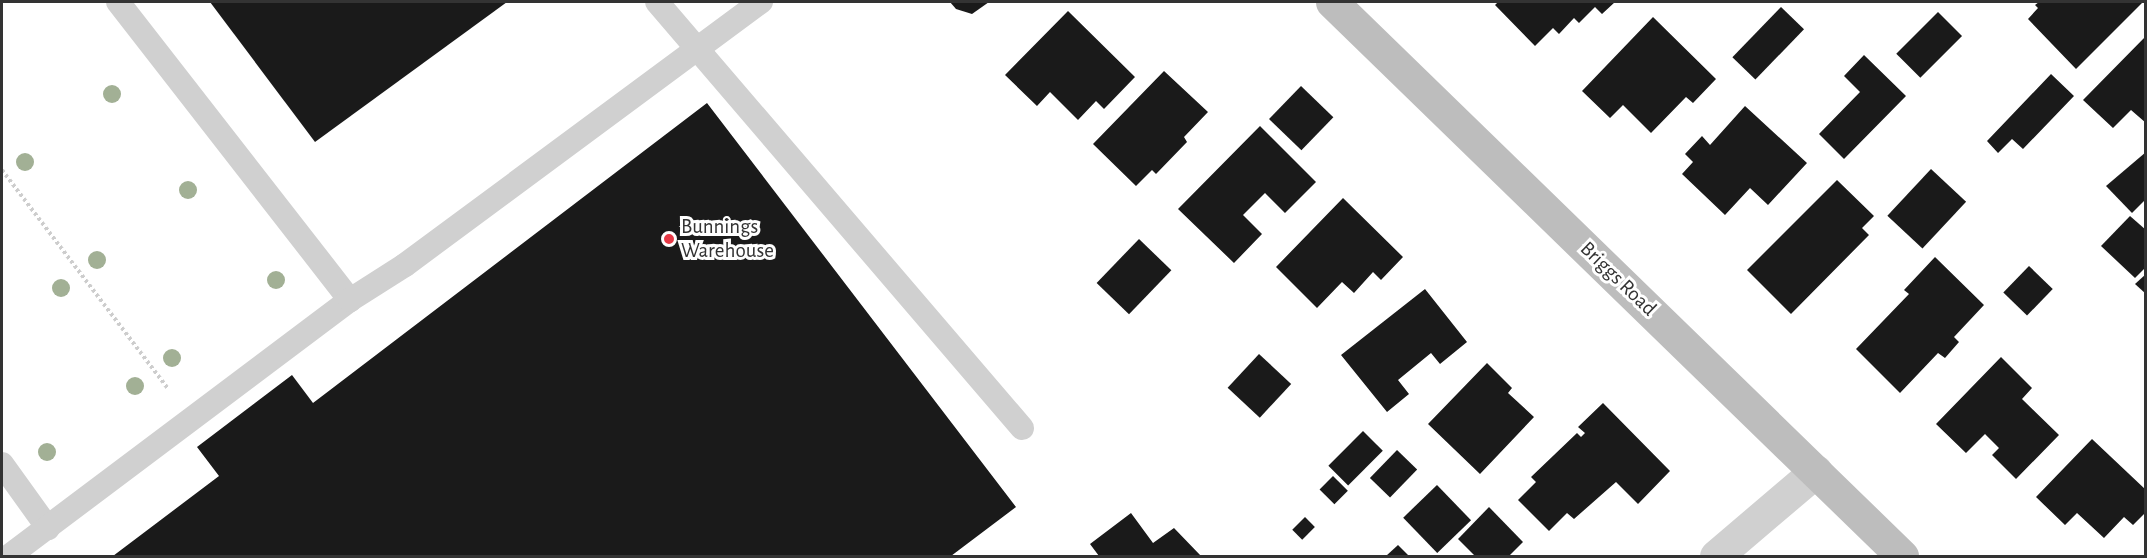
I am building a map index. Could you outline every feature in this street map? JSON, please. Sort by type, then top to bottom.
[{"type":"main road","name":"Briggs Road","points":[[1332,2],[1902,556]]},
{"type":"street","points":[[1716,556],[1816,471]]},
{"type":"lane","points":[[118,2],[350,300]]},
{"type":"lane","points":[[657,2],[1022,428]]},
{"type":"lane","points":[[9,556],[350,300],[405,265],[761,2]]},
{"type":"lane","points":[[2,464],[48,528]]},
{"type":"path","points":[[2,170],[191,420]]},
{"type":"building","points":[[210,2],[507,2],[315,142]]},
{"type":"building","points":[[950,2],[989,2],[972,14],[956,9]]},
{"type":"building","points":[[1498,2],[1615,2],[1602,14],[1595,7],[1579,23],[1574,18],[1559,34],[1553,28],[1535,46],[1495,5]]},
{"type":"building","points":[[2039,2],[2143,2],[2076,69],[2028,19],[2038,8],[2035,5]]},
{"type":"building","points":[[1781,7],[1804,29],[1755,80],[1732,57]]},
{"type":"building","points":[[1068,11],[1135,77],[1104,109],[1096,101],[1078,120],[1050,92],[1037,106],[1005,75]]},
{"type":"building","points":[[1938,12],[1962,36],[1920,78],[1896,54]]},
{"type":"building","points":[[1653,17],[1716,79],[1693,103],[1686,97],[1651,133],[1623,105],[1610,118],[1582,91]]},
{"type":"building","points":[[2146,36],[2146,123],[2131,110],[2113,128],[2083,100]]},
{"type":"building","points":[[1864,55],[1906,96],[1844,159],[1819,134],[1860,92],[1844,76]]},
{"type":"building","points":[[1164,71],[1208,112],[1184,137],[1187,142],[1156,174],[1152,170],[1136,186],[1093,144]]},
{"type":"building","points":[[2051,74],[2074,96],[2023,149],[2012,139],[1998,153],[1987,141]]},
{"type":"building","points":[[1301,86],[1333,117],[1301,150],[1269,119]]},
{"type":"building","name":"Bunnings Warehouse","points":[[707,103],[1016,507],[951,556],[113,556],[219,476],[197,447],[292,375],[313,403]]},
{"type":"building","points":[[1745,106],[1807,163],[1768,205],[1750,188],[1725,215],[1682,174],[1693,162],[1685,154],[1702,136],[1710,145]]},
{"type":"building","points":[[1260,126],[1316,182],[1285,213],[1265,193],[1243,215],[1262,234],[1234,263],[1178,209]]},
{"type":"building","points":[[2146,152],[2146,199],[2132,213],[2106,186]]},
{"type":"building","points":[[1931,169],[1966,202],[1922,249],[1887,216]]},
{"type":"building","points":[[1837,180],[1874,216],[1862,228],[1869,235],[1791,314],[1747,270]]},
{"type":"building","points":[[1343,198],[1403,257],[1381,280],[1373,272],[1354,293],[1342,282],[1317,308],[1276,267]]},
{"type":"building","points":[[2130,216],[2146,230],[2146,267],[2135,278],[2101,246]]},
{"type":"building","points":[[1139,239],[1171,270],[1129,314],[1097,283]]},
{"type":"building","points":[[1935,257],[1984,305],[1954,337],[1959,342],[1945,358],[1938,353],[1900,393],[1856,349],[1909,294],[1904,290]]},
{"type":"building","points":[[2029,266],[2053,289],[2027,316],[2003,293]]},
{"type":"building","points":[[2146,274],[2146,294],[2135,284]]},
{"type":"building","points":[[1425,289],[1467,342],[1440,364],[1431,353],[1398,380],[1409,394],[1387,412],[1341,355]]},
{"type":"building","points":[[1259,354],[1291,384],[1260,418],[1228,388]]},
{"type":"building","points":[[2001,357],[2032,388],[2022,399],[2059,435],[2016,479],[1992,455],[1999,448],[1985,434],[1966,453],[1936,424]]},
{"type":"building","points":[[1487,363],[1512,388],[1508,393],[1534,417],[1480,474],[1428,424]]},
{"type":"building","points":[[1603,403],[1670,471],[1638,504],[1616,482],[1574,519],[1567,513],[1549,531],[1518,500],[1536,482],[1531,477],[1577,433],[1581,437],[1585,433],[1578,427]]},
{"type":"building","points":[[1363,431],[1383,451],[1348,485],[1328,466]]},
{"type":"building","points":[[2092,439],[2146,490],[2146,512],[2133,525],[2124,517],[2104,538],[2077,513],[2065,525],[2036,497]]},
{"type":"building","points":[[1397,450],[1417,469],[1390,498],[1370,478]]},
{"type":"building","points":[[1333,476],[1348,491],[1334,504],[1320,489]]},
{"type":"building","points":[[1437,485],[1471,520],[1437,553],[1403,518]]},
{"type":"building","points":[[1489,507],[1523,542],[1509,556],[1475,556],[1458,539]]},
{"type":"building","points":[[1131,513],[1153,543],[1174,528],[1201,556],[1099,556],[1090,544]]},
{"type":"building","points":[[1305,517],[1315,527],[1302,540],[1292,530]]},
{"type":"building","points":[[1398,545],[1409,556],[1386,556]]},
{"type":"place","name":"Bunnings Warehouse","points":[[669,239]]}]
